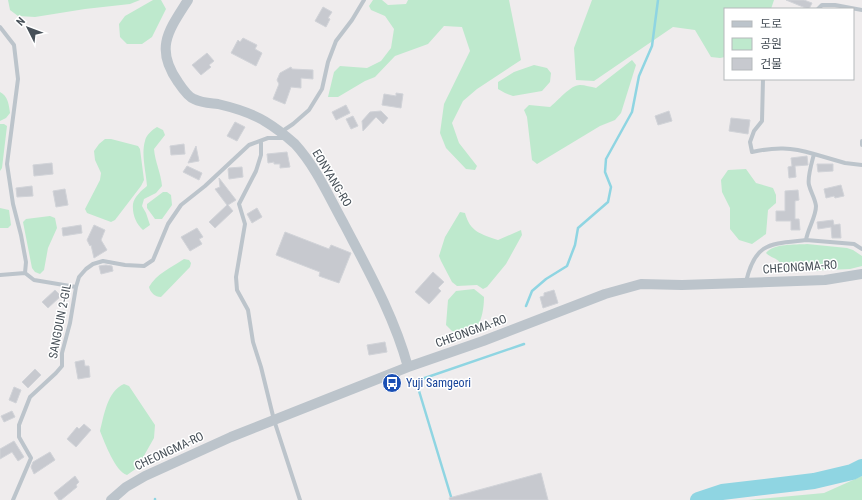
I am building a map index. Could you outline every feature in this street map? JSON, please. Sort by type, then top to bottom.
[{"type":"street","name":"EONYANG-RO","points":[[188,0],[167,36],[165,44],[165,55],[177,82],[193,99],[239,110],[265,121],[284,135],[302,153],[315,172],[364,262],[388,310],[402,345],[408,367]]},
{"type":"street","name":"CHEONGMA-RO","points":[[111,500],[126,487],[145,476],[231,437],[408,367],[483,341],[605,294],[640,284],[682,285],[825,280],[862,274]]},
{"type":"lane","points":[[284,135],[293,124],[309,110],[322,89],[328,62],[336,41],[352,20],[364,0]]},
{"type":"lane","points":[[819,8],[822,4],[851,8]]},
{"type":"lane","points":[[0,28],[14,45],[18,79],[7,164],[13,204],[21,234],[26,262],[25,273]]},
{"type":"lane","points":[[764,80],[762,121],[754,131],[750,142],[752,152],[771,148],[785,148],[801,150],[845,163],[862,165]]},
{"type":"lane","name":"SANGDUN 2-GIL","points":[[13,500],[31,458],[19,437],[19,425],[30,397],[62,366],[62,353],[70,323],[79,277],[93,264],[103,261],[125,265],[144,266],[153,260],[168,224],[180,205],[205,186],[249,145],[268,138],[284,135]]},
{"type":"lane","points":[[862,140],[862,145]]},
{"type":"lane","points":[[261,141],[261,155],[256,171],[239,204],[245,224],[236,277],[237,290],[248,310],[253,342],[274,420],[300,500]]},
{"type":"lane","points":[[806,240],[816,208],[814,196],[808,184],[814,154]]},
{"type":"lane","points":[[746,283],[749,271],[756,256],[770,244],[806,240],[854,244],[862,249]]},
{"type":"lane","points":[[0,275],[25,273],[34,280],[76,287]]},
{"type":"green space","points":[[8,0],[140,0],[130,4],[35,17],[18,16],[10,10]]},
{"type":"green space","points":[[153,0],[161,0],[166,9],[152,37],[142,44],[127,44],[120,37],[119,24],[125,16]]},
{"type":"green space","points":[[373,0],[382,0],[388,5],[406,4],[408,0],[509,0],[521,60],[477,89],[463,101],[452,123],[459,143],[477,166],[475,170],[466,169],[446,148],[440,133],[444,104],[470,51],[462,27],[444,26],[428,44],[395,56],[375,77],[365,81],[338,97],[328,97],[334,72],[340,66],[367,68],[381,61],[391,48],[394,29],[385,16],[371,10],[369,6]]},
{"type":"green space","points":[[592,0],[774,0],[771,8],[724,8],[724,57],[711,57],[695,30],[673,27],[594,81],[576,80],[574,48]]},
{"type":"green space","points":[[632,60],[636,65],[621,113],[615,120],[600,126],[537,164],[532,160],[527,117],[524,110],[529,105],[550,107],[568,90],[576,86],[582,85],[596,88]]},
{"type":"green space","points":[[534,65],[547,68],[551,73],[550,82],[542,91],[513,96],[498,89],[498,82],[514,72]]},
{"type":"green space","points":[[0,92],[9,104],[10,113],[6,118],[0,121]]},
{"type":"green space","points":[[0,124],[7,126],[2,168],[0,171]]},
{"type":"green space","points":[[157,127],[163,130],[165,135],[154,149],[162,186],[156,193],[144,199],[142,206],[150,225],[143,230],[138,225],[135,218],[133,204],[137,196],[147,186],[144,146],[148,135]]},
{"type":"green space","points":[[105,139],[111,139],[138,146],[140,149],[144,180],[115,220],[111,222],[87,213],[85,209],[100,180],[101,173],[95,160],[94,151]]},
{"type":"green space","points":[[746,169],[756,183],[773,188],[776,195],[776,203],[768,210],[766,234],[752,244],[739,240],[730,229],[730,208],[722,192],[721,180],[728,170]]},
{"type":"green space","points":[[163,192],[167,192],[171,195],[172,205],[162,219],[155,219],[147,208],[147,204]]},
{"type":"green space","points":[[0,208],[9,210],[11,225],[8,228],[0,228]]},
{"type":"green space","points":[[460,212],[465,213],[470,224],[477,231],[498,240],[521,230],[522,235],[506,264],[487,287],[483,289],[477,285],[457,286],[452,282],[439,256],[445,237]]},
{"type":"green space","points":[[50,216],[55,218],[57,228],[48,248],[44,270],[40,274],[35,272],[32,268],[23,222],[26,219]]},
{"type":"green space","points":[[807,244],[847,248],[853,250],[862,256],[862,266],[850,269],[783,272],[780,262],[766,253],[779,246]]},
{"type":"green space","points":[[184,259],[189,260],[191,263],[190,267],[161,297],[153,294],[149,287],[152,282],[165,271]]},
{"type":"green space","points":[[474,289],[484,297],[481,319],[479,324],[472,332],[468,335],[458,337],[446,325],[448,300],[456,291]]},
{"type":"green space","points":[[124,384],[129,386],[155,425],[154,438],[137,468],[127,475],[118,468],[100,431],[110,398],[118,387]]},
{"type":"green space","points":[[862,476],[862,500],[749,500],[824,493]]},
{"type":"building","points":[[786,0],[804,0],[812,3],[810,8],[806,8]]},
{"type":"building","points":[[323,7],[332,12],[328,18],[330,19],[326,27],[315,21]]},
{"type":"building","points":[[243,38],[257,45],[255,49],[262,53],[256,66],[231,53],[238,40],[240,42]]},
{"type":"building","points":[[207,53],[214,61],[209,65],[211,67],[201,75],[192,65]]},
{"type":"building","points":[[291,67],[292,69],[313,70],[313,79],[301,78],[301,88],[291,87],[285,104],[273,99],[279,84],[277,80],[280,73]]},
{"type":"building","points":[[396,93],[403,94],[401,108],[382,105],[384,94],[396,96]]},
{"type":"building","points":[[346,105],[350,113],[336,120],[332,112]]},
{"type":"building","points":[[381,111],[388,118],[383,124],[376,117],[363,131],[362,121],[370,112]]},
{"type":"building","points":[[669,111],[672,121],[658,125],[655,116]]},
{"type":"building","points":[[353,116],[358,126],[351,129],[346,119]]},
{"type":"building","points":[[731,118],[750,120],[748,134],[729,131]]},
{"type":"building","points":[[235,122],[245,127],[237,141],[227,136]]},
{"type":"building","points":[[184,144],[185,154],[171,155],[170,146]]},
{"type":"building","points":[[196,146],[199,161],[188,163]]},
{"type":"building","points":[[287,152],[290,167],[280,168],[280,164],[274,164],[274,162],[268,163],[267,154]]},
{"type":"building","points":[[807,156],[808,165],[795,166],[796,177],[789,178],[788,167],[792,166],[791,158]]},
{"type":"building","points":[[52,163],[53,174],[34,176],[33,165]]},
{"type":"building","points":[[817,164],[833,164],[833,171],[818,172]]},
{"type":"building","points":[[187,166],[202,173],[199,180],[183,172]]},
{"type":"building","points":[[242,167],[243,177],[229,179],[229,168]]},
{"type":"building","points":[[219,178],[236,200],[228,205],[233,211],[215,228],[209,222],[227,205],[215,189],[220,187]]},
{"type":"building","points":[[841,185],[844,196],[826,198],[824,189]]},
{"type":"building","points":[[32,186],[33,196],[17,197],[16,188]]},
{"type":"building","points":[[65,189],[68,205],[56,207],[53,191]]},
{"type":"building","points":[[798,190],[799,200],[795,201],[795,219],[799,219],[800,230],[791,230],[791,221],[776,221],[776,211],[785,211],[785,191]]},
{"type":"building","points":[[257,208],[262,217],[252,223],[247,214]]},
{"type":"building","points":[[833,220],[834,225],[840,224],[841,238],[832,238],[831,227],[818,229],[817,222]]},
{"type":"building","points":[[81,225],[82,233],[63,236],[62,228]]},
{"type":"building","points":[[94,225],[105,230],[101,240],[107,250],[94,258],[91,245],[90,246],[87,240]]},
{"type":"building","points":[[197,228],[203,237],[199,239],[202,244],[190,251],[181,237]]},
{"type":"building","points":[[285,232],[329,249],[331,245],[351,253],[339,283],[319,276],[320,272],[276,255]]},
{"type":"building","points":[[99,266],[112,266],[113,271],[101,274]]},
{"type":"building","points":[[433,272],[444,282],[438,288],[441,291],[429,304],[415,292]]},
{"type":"building","points":[[55,290],[61,296],[48,308],[42,302]]},
{"type":"building","points":[[554,290],[558,303],[543,308],[540,297],[544,296],[544,293]]},
{"type":"building","points":[[385,342],[387,352],[369,355],[367,345]]},
{"type":"building","points":[[84,360],[85,366],[89,366],[90,377],[78,379],[75,362]]},
{"type":"building","points":[[35,369],[41,375],[28,388],[22,382]]},
{"type":"building","points":[[14,387],[21,390],[16,403],[9,400]]},
{"type":"building","points":[[12,411],[15,417],[4,422],[1,416]]},
{"type":"building","points":[[84,424],[91,430],[76,447],[67,439],[77,427],[79,429]]},
{"type":"building","points":[[14,441],[24,457],[18,461],[12,452],[0,459],[0,449]]},
{"type":"building","points":[[50,452],[55,460],[34,474],[31,467],[33,462]]},
{"type":"building","points":[[541,473],[548,500],[450,500],[449,498]]},
{"type":"building","points":[[75,476],[79,482],[76,485],[77,487],[59,500],[54,493]]},
{"type":"waterway","points":[[526,306],[532,291],[546,279],[567,266],[575,245],[578,228],[608,202],[611,187],[605,172],[606,159],[632,112],[639,76],[652,46],[658,0]]},
{"type":"waterway","points":[[452,500],[416,381],[524,344]]},
{"type":"waterway","points":[[698,500],[722,492],[814,481],[852,472],[862,467]]},
{"type":"place","name":"Yuji Samgeori","points":[[392,383]]}]
